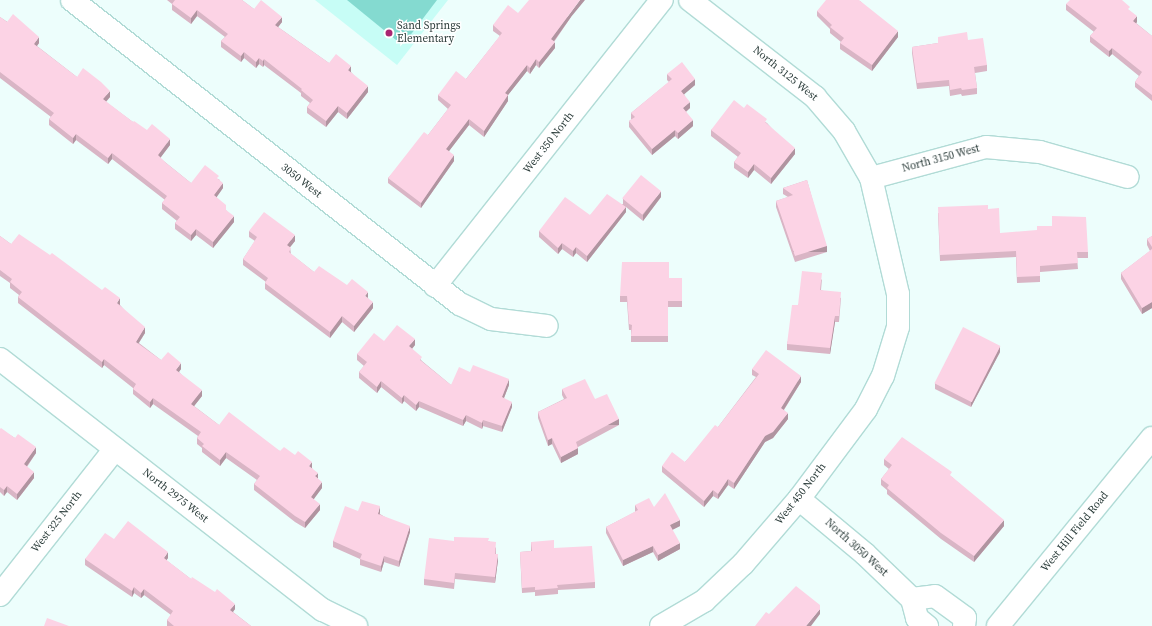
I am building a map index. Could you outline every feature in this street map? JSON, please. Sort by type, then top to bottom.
[{"type":"street","name":"3050 West","points":[[72,0],[460,304],[491,319],[547,326]]},
{"type":"street","name":"West 350 North","points":[[436,286],[662,0]]},
{"type":"street","name":"North 3125 West","points":[[690,0],[815,97],[844,131],[871,178],[898,294],[898,327]]},
{"type":"street","name":"North 3150 West","points":[[871,178],[986,147],[1040,152],[1128,177]]},
{"type":"street","name":"West 450 North","points":[[661,626],[704,601],[743,564],[799,498],[866,409],[883,376],[898,327]]},
{"type":"street","name":"North 2975 West","points":[[0,359],[323,610],[356,626]]},
{"type":"street","name":"West Hill Field Road","points":[[998,626],[1152,438]]},
{"type":"street","name":"West 325 North","points":[[0,596],[115,449]]},
{"type":"street","name":"North 3050 West","points":[[799,498],[865,554],[912,599]]},
{"type":"street","points":[[927,626],[917,618],[912,599],[935,596],[965,618],[964,626]]},
{"type":"shaded area","name":"Sand Springs Elementary","points":[[315,0],[448,0],[397,65]]},
{"type":"shaded area","points":[[347,0],[437,0],[409,37],[396,40]]},
{"type":"building","points":[[175,0],[242,0],[254,9],[261,0],[282,17],[275,25],[329,63],[336,54],[351,66],[348,70],[368,86],[347,113],[338,106],[326,121],[307,107],[313,100],[301,90],[302,89],[264,59],[263,61],[259,58],[256,62],[244,52],[241,56],[221,41],[228,34],[197,10],[191,18],[172,4]]},
{"type":"building","points":[[529,0],[580,0],[551,39],[555,42],[539,62],[536,59],[530,68],[527,65],[505,93],[508,95],[484,131],[469,119],[446,149],[454,155],[421,203],[388,178],[424,132],[428,135],[451,105],[438,95],[456,71],[466,79],[502,33],[493,25],[508,5],[518,13]]},
{"type":"building","points":[[826,0],[859,0],[898,31],[872,65],[840,43],[844,38],[830,27],[832,25],[817,11]]},
{"type":"building","points":[[1070,0],[1122,0],[1130,7],[1128,9],[1137,16],[1133,21],[1152,36],[1152,95],[1135,82],[1142,72],[1112,48],[1109,51],[1090,36],[1097,28],[1066,4]]},
{"type":"building","points":[[13,14],[39,37],[34,44],[77,77],[83,68],[101,82],[110,91],[103,99],[133,122],[134,121],[147,130],[152,124],[170,139],[158,155],[191,183],[205,165],[219,176],[217,178],[223,183],[214,195],[226,205],[226,210],[234,216],[213,242],[196,229],[191,235],[175,223],[180,217],[162,203],[167,196],[112,153],[108,158],[76,134],[73,138],[49,119],[54,113],[0,72],[0,17],[7,22]]},
{"type":"building","points":[[967,32],[968,40],[983,38],[987,65],[974,67],[977,88],[950,90],[949,80],[917,83],[912,47],[938,43],[938,37]]},
{"type":"building","points":[[682,62],[695,79],[681,91],[690,102],[683,108],[693,120],[678,133],[675,130],[652,149],[629,121],[635,117],[631,113],[672,79],[667,74]]},
{"type":"building","points":[[734,100],[744,108],[747,104],[767,119],[765,122],[795,148],[771,178],[754,164],[748,172],[734,162],[741,153],[711,130]]},
{"type":"building","points":[[641,175],[661,191],[642,215],[622,198]]},
{"type":"building","points":[[807,180],[827,246],[795,256],[776,201],[793,195],[783,188]]},
{"type":"building","points":[[607,194],[626,207],[587,256],[576,247],[573,251],[562,243],[558,248],[539,231],[565,197],[590,215]]},
{"type":"building","points":[[988,205],[988,209],[999,208],[1000,233],[1037,230],[1037,226],[1052,226],[1052,216],[1086,217],[1088,252],[1077,252],[1078,263],[1040,266],[1040,276],[1017,277],[1016,251],[940,255],[938,207]]},
{"type":"building","points":[[264,212],[295,235],[287,245],[291,248],[289,252],[314,272],[319,266],[347,285],[352,279],[368,292],[365,296],[373,302],[354,326],[342,316],[330,332],[265,283],[268,278],[243,259],[257,237],[249,231]]},
{"type":"building","points":[[19,234],[50,255],[52,253],[102,290],[105,287],[120,298],[117,303],[145,327],[136,342],[161,360],[168,352],[181,363],[176,370],[202,390],[191,404],[219,425],[229,412],[280,451],[284,447],[295,455],[298,451],[312,462],[309,466],[318,473],[315,476],[322,482],[311,497],[320,504],[305,522],[254,484],[260,476],[226,452],[220,460],[202,446],[204,444],[197,438],[201,432],[153,398],[150,402],[133,389],[136,384],[104,359],[102,362],[18,297],[22,292],[10,282],[12,279],[0,270],[0,236],[11,244]]},
{"type":"building","points":[[1152,236],[1152,247],[1147,239]]},
{"type":"building","points":[[1152,249],[1152,302],[1142,308],[1121,273]]},
{"type":"building","points":[[622,262],[669,262],[669,278],[682,278],[682,301],[668,301],[668,336],[631,336],[632,325],[629,324],[627,296],[620,296]]},
{"type":"building","points":[[802,271],[822,273],[820,290],[841,292],[839,316],[835,316],[830,348],[787,344],[792,305],[798,305]]},
{"type":"building","points":[[397,325],[415,339],[409,346],[422,357],[420,360],[451,385],[459,367],[470,372],[473,365],[509,379],[502,397],[512,402],[502,426],[483,420],[482,423],[466,415],[463,420],[419,401],[416,405],[404,395],[402,398],[381,381],[377,387],[359,372],[367,362],[357,354],[374,333],[384,341]]},
{"type":"building","points":[[963,327],[1000,346],[972,402],[934,383]]},
{"type":"building","points":[[766,350],[801,376],[781,408],[788,413],[773,432],[765,436],[734,483],[728,479],[718,494],[713,490],[704,501],[662,466],[672,452],[685,462],[715,425],[718,427],[759,374],[752,369]]},
{"type":"building","points":[[585,379],[595,399],[607,394],[619,419],[576,442],[578,448],[561,457],[552,438],[548,440],[538,412],[567,398],[562,389]]},
{"type":"building","points":[[1,428],[15,438],[18,434],[36,447],[24,464],[34,472],[17,494],[7,486],[4,490],[0,487]]},
{"type":"building","points":[[902,437],[952,472],[950,475],[1004,520],[974,556],[941,533],[887,488],[889,485],[881,479],[892,465],[884,459]]},
{"type":"building","points":[[665,493],[680,520],[670,525],[680,543],[658,555],[653,546],[623,560],[606,527],[638,510],[635,505],[649,498],[654,507]]},
{"type":"building","points":[[362,501],[380,506],[378,514],[410,526],[399,561],[384,556],[381,566],[360,559],[362,554],[333,541],[345,506],[358,511]]},
{"type":"building","points":[[128,521],[168,552],[164,558],[191,579],[192,577],[215,592],[217,589],[235,604],[230,610],[251,626],[174,626],[167,620],[173,611],[144,589],[141,593],[134,587],[132,591],[85,559],[105,533],[114,539]]},
{"type":"building","points":[[454,537],[489,538],[488,541],[496,542],[495,554],[498,554],[495,577],[455,573],[454,583],[424,579],[429,538],[454,541]]},
{"type":"building","points":[[554,540],[554,548],[592,546],[595,582],[557,585],[558,588],[535,590],[535,587],[522,588],[520,552],[532,551],[531,542]]},
{"type":"building","points":[[796,586],[820,605],[820,609],[806,626],[755,626],[766,612],[769,614]]},
{"type":"building","points":[[47,618],[69,626],[44,626]]},
{"type":"place","name":"Sand Springs Elementary","points":[[389,33]]}]
